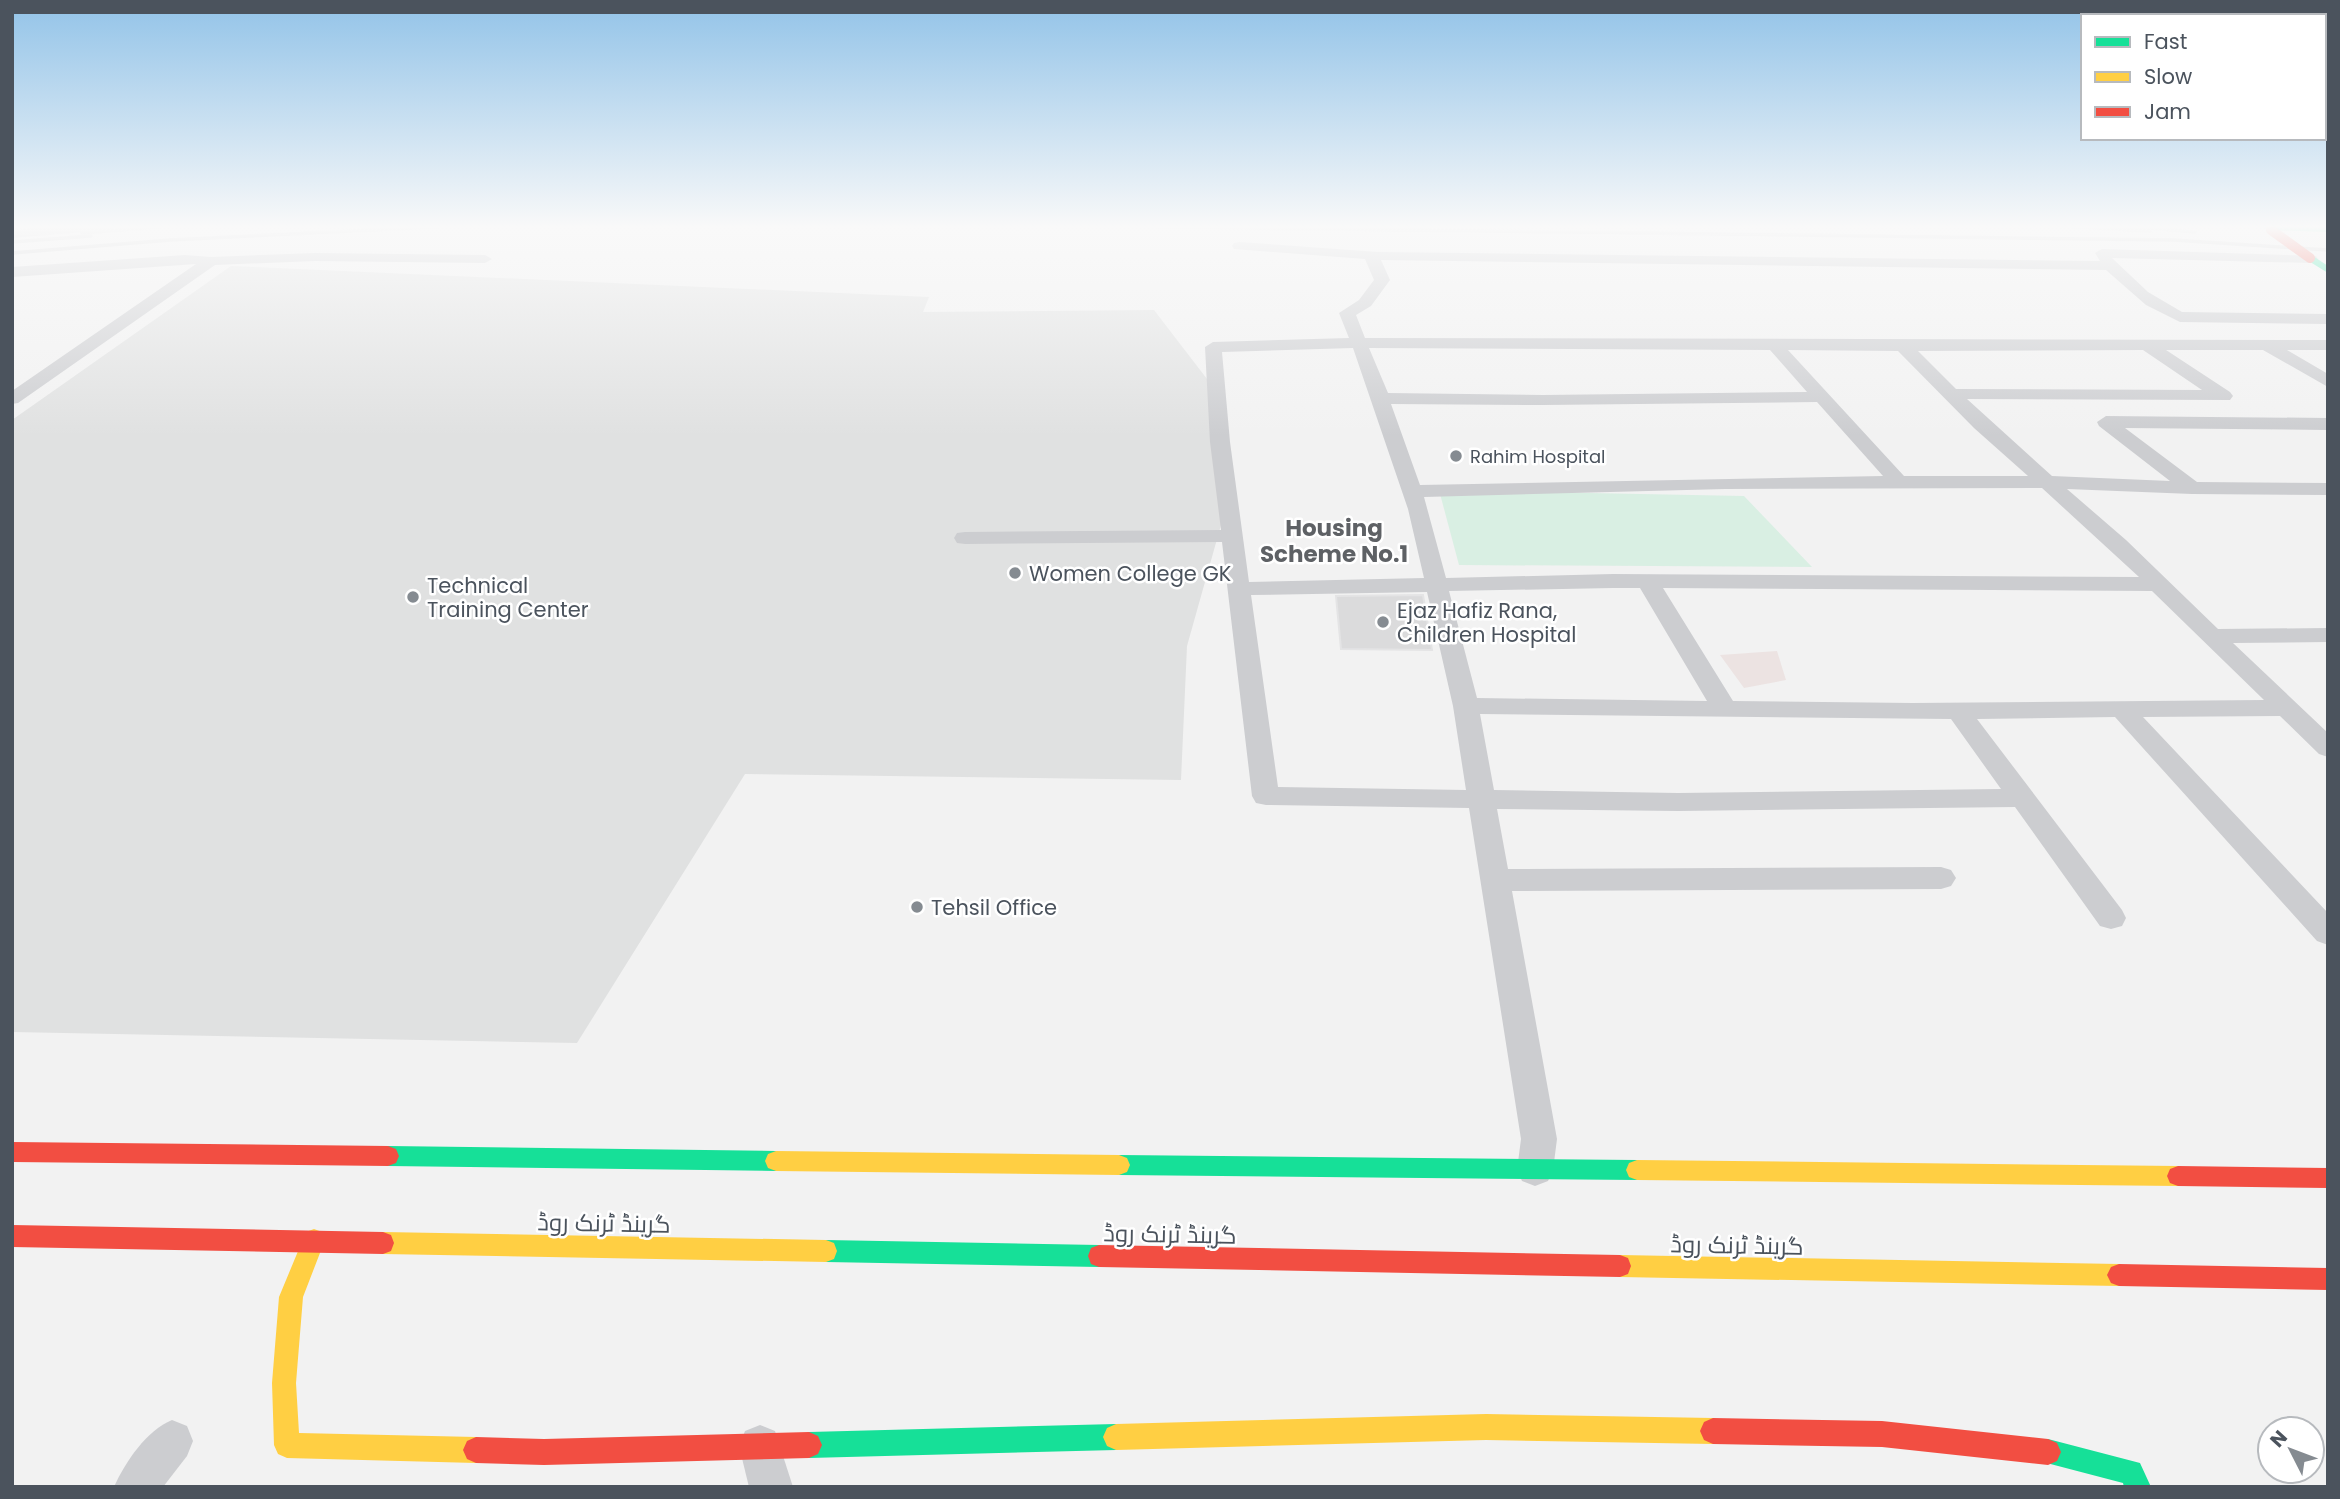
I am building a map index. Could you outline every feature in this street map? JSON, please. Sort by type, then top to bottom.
[{"type":"main road","points":[[12,1153],[1535,1170],[1771,1169],[2328,1178]]},
{"type":"main road","name":"گرینڈ ٹرنک روڈ","points":[[12,1236],[2328,1279]]},
{"type":"main road","points":[[314,1240],[291,1297],[284,1383],[287,1445],[537,1470],[760,1446],[1486,1427],[1882,1434],[2049,1452],[2131,1472],[2138,1487]]},
{"type":"street","points":[[12,398],[160,296]]},
{"type":"street","points":[[1371,296],[1366,303],[1347,313],[1381,398],[1412,491],[1466,706],[1539,1139],[1535,1170]]},
{"type":"street","points":[[2144,296],[2180,317],[2327,319]]},
{"type":"street","points":[[2023,798],[1859,801],[1482,800],[1266,796],[1220,442],[1213,347],[1359,343],[2328,345]]},
{"type":"street","points":[[1774,345],[1899,482]]},
{"type":"street","points":[[2267,345],[2328,382]]},
{"type":"street","points":[[1903,346],[2045,482],[2158,584],[2328,748]]},
{"type":"street","points":[[2148,346],[2267,424]]},
{"type":"street","points":[[1951,394],[2222,395]]},
{"type":"street","points":[[2076,396],[2192,488]]},
{"type":"street","points":[[1381,398],[1544,400],[1822,397]]},
{"type":"street","points":[[2106,422],[2328,424]]},
{"type":"street","points":[[1412,491],[1899,482],[2045,482],[2192,488],[2328,489]]},
{"type":"street","points":[[965,538],[1233,536]]},
{"type":"street","points":[[1239,589],[1647,582],[2158,584]]},
{"type":"street","points":[[1647,582],[1725,709]]},
{"type":"street","points":[[2212,636],[2328,635]]},
{"type":"street","points":[[1466,706],[1958,710],[2286,708]]},
{"type":"street","points":[[2121,709],[2328,933]]},
{"type":"street","points":[[1958,710],[2110,918]]},
{"type":"street","points":[[1495,880],[1941,878]]},
{"type":"street","points":[[136,1487],[172,1441]]},
{"type":"street","points":[[760,1446],[771,1487]]},
{"type":"shaded area","name":"Technical Training Center","points":[[188,296],[905,296],[929,297],[923,312],[1154,310],[1217,392],[1228,500],[1187,646],[1181,780],[745,774],[577,1043],[12,1032],[12,420]]},
{"type":"shaded area","points":[[1777,651],[1786,680],[1744,688],[1720,655]]},
{"type":"green space","points":[[1439,490],[1744,496],[1812,567],[1459,565]]},
{"type":"building","name":"Ejaz Hafiz Rana, Children Hospital","points":[[1423,595],[1432,650],[1341,649],[1336,596]]},
{"type":"traffic: fast","points":[[388,1156],[776,1161]]},
{"type":"traffic: fast","points":[[1119,1165],[1637,1170]]},
{"type":"traffic: fast","points":[[826,1251],[1099,1256]]},
{"type":"traffic: fast","points":[[809,1445],[1116,1437]]},
{"type":"traffic: fast","points":[[2048,1452],[2131,1472],[2138,1487]]},
{"type":"traffic: slow","points":[[776,1161],[1119,1165]]},
{"type":"traffic: slow","points":[[1637,1170],[2178,1176]]},
{"type":"traffic: slow","points":[[314,1240],[291,1297],[284,1383],[287,1445],[476,1450]]},
{"type":"traffic: slow","points":[[383,1243],[826,1251]]},
{"type":"traffic: slow","points":[[1620,1266],[2119,1275]]},
{"type":"traffic: slow","points":[[1116,1437],[1486,1427],[1713,1431]]},
{"type":"traffic: jam","points":[[12,1152],[388,1156]]},
{"type":"traffic: jam","points":[[2178,1176],[2328,1178]]},
{"type":"traffic: jam","points":[[12,1236],[383,1243]]},
{"type":"traffic: jam","points":[[1099,1256],[1620,1266]]},
{"type":"traffic: jam","points":[[2119,1275],[2328,1279]]},
{"type":"traffic: jam","points":[[1713,1431],[1882,1434],[2048,1452]]},
{"type":"traffic: jam","points":[[476,1450],[544,1452],[809,1445]]},
{"type":"place","name":"Rahim Hospital","points":[[1456,456]]},
{"type":"place","name":"Women College GK","points":[[1015,573]]},
{"type":"place","name":"Technical Training Center","points":[[413,597]]},
{"type":"place","name":"Ejaz Hafiz Rana, Children Hospital","points":[[1383,622]]},
{"type":"place","name":"Tehsil Office","points":[[917,907]]},
{"type":"district","name":"Housing Scheme No.1","points":[[1334,541]]}]
